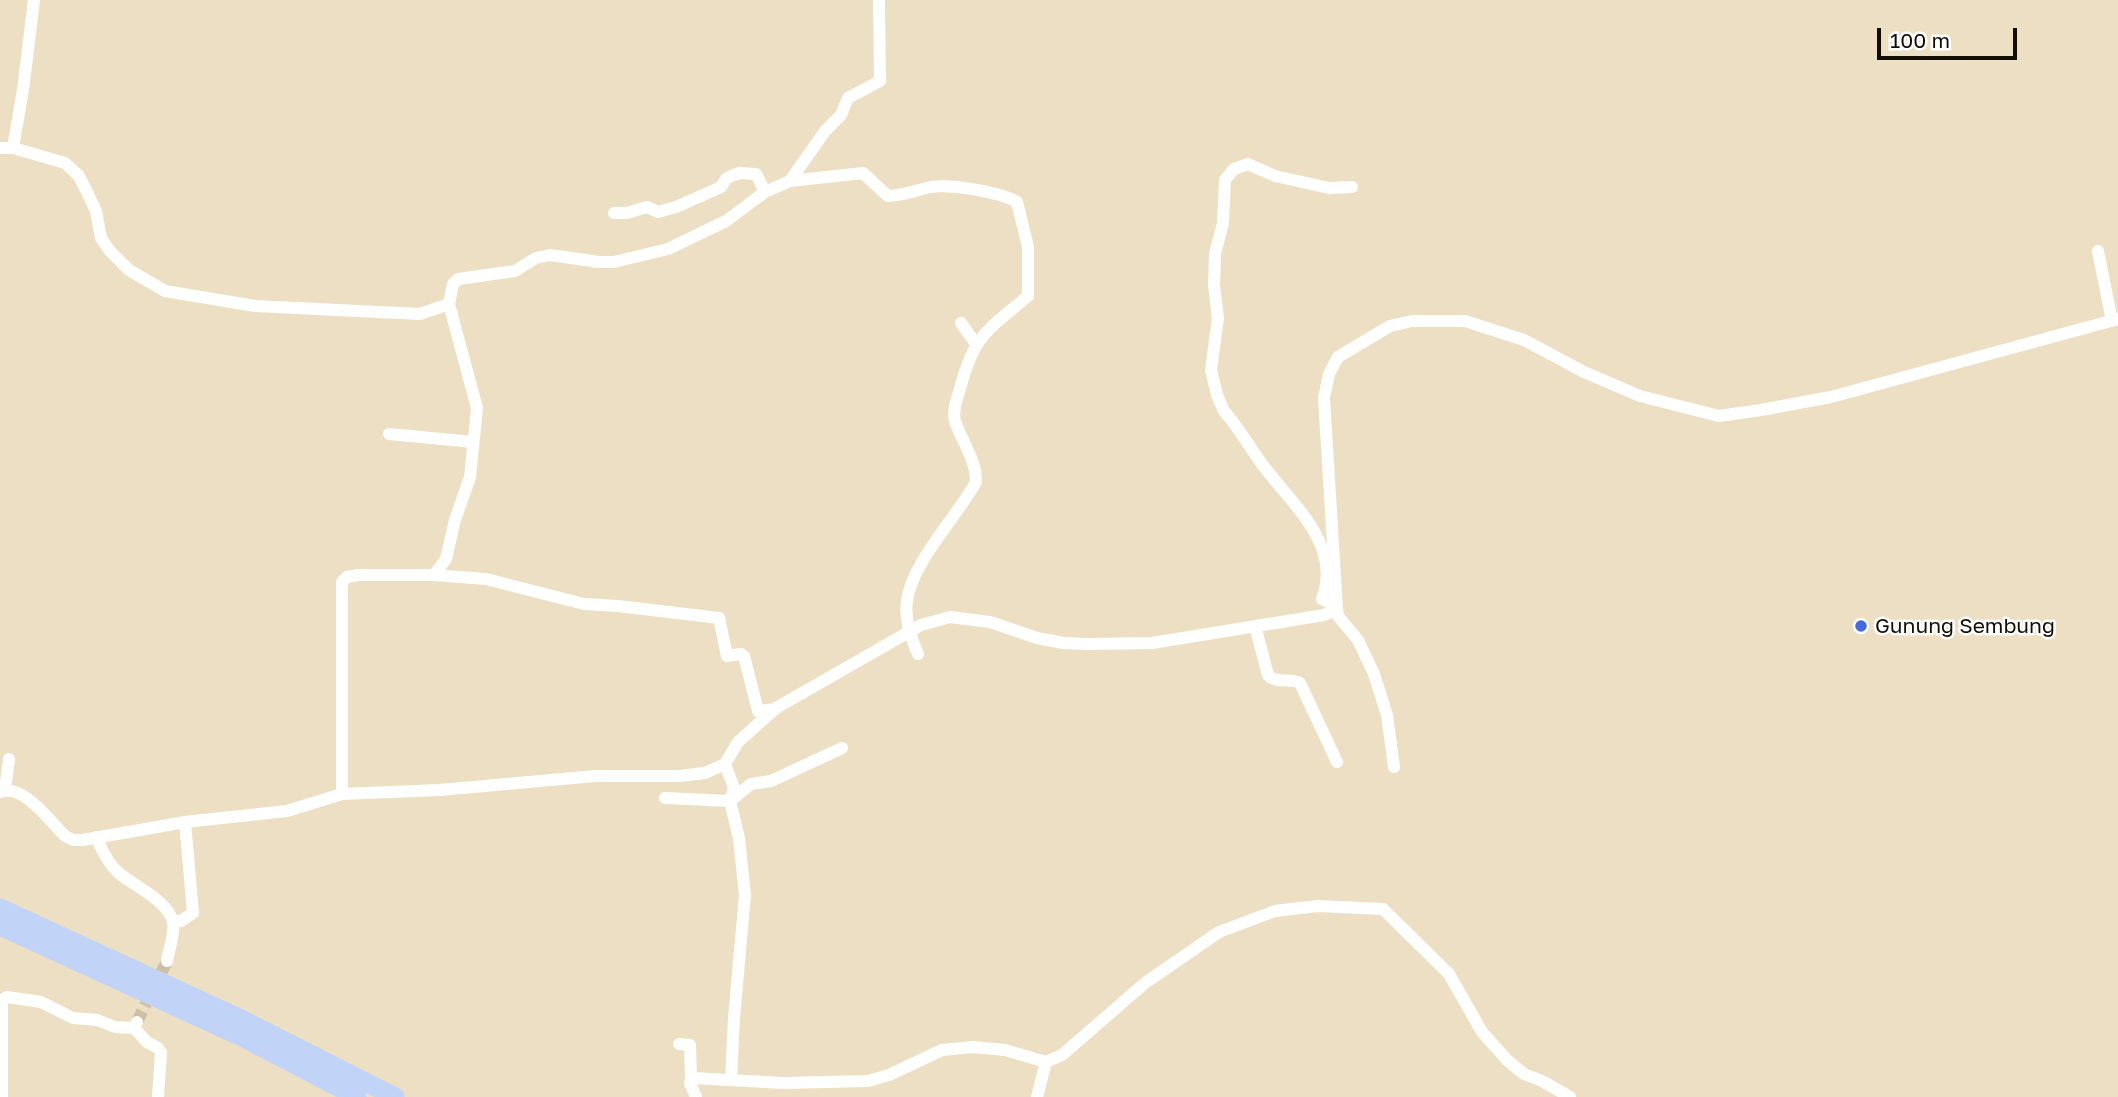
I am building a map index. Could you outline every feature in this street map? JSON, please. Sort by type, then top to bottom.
[{"type":"highway","points":[[0,908],[243,1020],[395,1097]]},
{"type":"highway","points":[[0,926],[242,1037],[357,1097]]},
{"type":"street","points":[[34,0],[23,90],[6,148],[65,163],[79,176],[96,211],[102,238],[109,250],[129,270],[165,291],[255,306],[420,314],[449,304]]},
{"type":"street","points":[[790,181],[825,131],[841,115],[848,98],[880,81],[879,0]]},
{"type":"street","points":[[1337,609],[1322,599],[1327,588],[1328,569],[1316,534],[1224,411],[1217,395],[1211,370],[1218,318],[1214,271],[1215,254],[1223,223],[1223,186],[1228,174],[1234,169],[1248,164],[1275,176],[1329,188],[1352,187]]},
{"type":"street","points":[[614,213],[627,213],[647,206],[657,212],[676,207],[721,187],[726,179],[740,173],[756,174],[765,192]]},
{"type":"street","points":[[434,575],[446,559],[455,520],[470,477],[477,408],[449,304],[453,284],[463,277],[515,271],[536,258],[550,255],[599,262],[668,249],[726,222],[765,192],[790,181],[863,173],[888,197],[934,187],[954,187],[1017,202],[1028,247],[1028,296],[1003,314],[976,344],[966,366],[954,419],[968,446],[976,472],[976,482],[912,580],[906,603],[909,632],[918,654]]},
{"type":"street","points":[[1394,767],[1387,715],[1374,674],[1358,639],[1338,616],[1337,609],[1324,398],[1329,374],[1338,357],[1391,326],[1412,321],[1465,321],[1524,340],[1584,372],[1640,396],[1719,415],[1761,410],[1830,397],[2115,320],[2098,251]]},
{"type":"street","points":[[961,323],[976,344]]},
{"type":"street","points":[[389,435],[473,442]]},
{"type":"street","points":[[342,794],[342,582],[346,577],[434,575],[486,579],[584,604],[719,618],[727,656],[744,656],[758,711],[776,708]]},
{"type":"street","points":[[9,759],[3,791],[24,795],[65,836],[73,840],[184,822],[287,811],[342,794],[440,790],[595,776],[680,776],[705,773],[725,764],[738,742],[776,708],[921,625],[950,617],[990,622],[1037,638],[1063,643],[1152,643],[1324,615],[1337,609]]},
{"type":"street","points":[[1255,626],[1268,675],[1273,680],[1295,680],[1300,683],[1337,762]]},
{"type":"street","points":[[665,798],[730,801],[751,784],[771,781],[842,748]]},
{"type":"street","points":[[725,764],[734,788],[730,801],[739,838],[745,895],[734,1018],[732,1080]]},
{"type":"street","points":[[173,921],[181,921],[193,913],[184,822]]},
{"type":"street","points":[[96,837],[120,874],[152,896],[170,914],[173,921],[167,961]]},
{"type":"street","points":[[691,1080],[698,1078],[783,1083],[868,1081],[889,1075],[942,1050],[973,1047],[1005,1050],[1046,1062],[1062,1055],[1145,983],[1219,932],[1275,911],[1318,906],[1382,909],[1449,974],[1482,1032],[1507,1060],[1524,1074],[1570,1097]]},
{"type":"street","points":[[2,1097],[1,1021],[2,1000],[6,997],[41,1002],[73,1018],[97,1020],[115,1027],[135,1025],[147,1042],[161,1052],[158,1097]]},
{"type":"street","points":[[679,1044],[690,1045],[691,1080],[696,1097]]},
{"type":"street","points":[[1037,1097],[1046,1062]]},
{"type":"tunnel","points":[[137,1022],[167,961]]},
{"type":"place","name":"Gunung Sembung","points":[[1861,626]]}]
